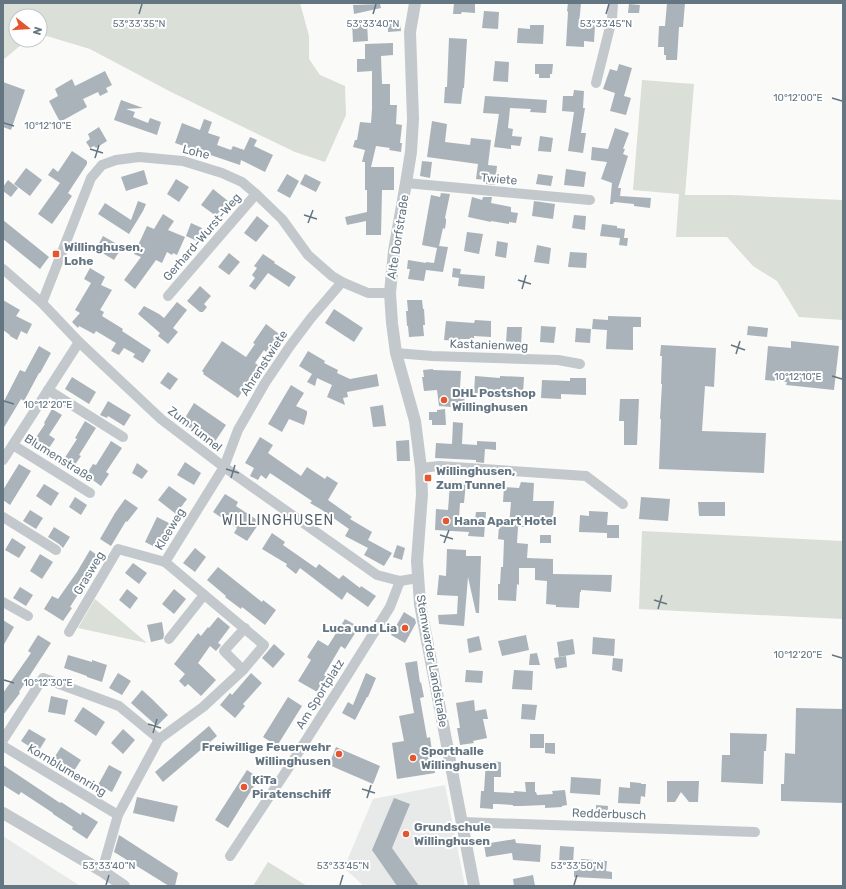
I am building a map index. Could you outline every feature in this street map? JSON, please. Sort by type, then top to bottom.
[{"type":"street","name":"Alte Dorfstraße","points":[[415,3],[410,32],[413,118],[406,183],[394,251],[390,293],[396,353],[415,421],[421,468],[422,494],[418,578]]},
{"type":"street","points":[[596,83],[612,19],[613,3]]},
{"type":"street","name":"Lohe","points":[[42,303],[91,178],[102,165],[116,160],[139,157],[183,161],[222,172],[242,182],[282,219],[308,255],[332,276],[368,293],[390,293]]},
{"type":"street","name":"Twiete","points":[[406,183],[590,200]]},
{"type":"street","name":"Gerhard-Wurst-Weg","points":[[168,296],[256,194]]},
{"type":"street","name":"Zum Tunnel","points":[[3,269],[42,303],[79,342],[161,419],[224,467],[377,575],[400,581],[418,578]]},
{"type":"street","name":"Ahrenstwiete","points":[[224,467],[238,430],[265,383],[311,318],[342,282]]},
{"type":"street","name":"Blumenstraße","points":[[3,460],[79,342]]},
{"type":"street","name":"Kastanienweg","points":[[396,353],[432,356],[558,360],[580,364]]},
{"type":"street","points":[[48,390],[123,437]]},
{"type":"street","name":"Blumenstraße","points":[[13,445],[90,493]]},
{"type":"street","points":[[421,468],[439,466],[586,476],[623,504]]},
{"type":"street","name":"Kleeweg","points":[[159,739],[201,708],[243,670],[264,645],[165,562],[224,467]]},
{"type":"street","points":[[3,517],[56,550]]},
{"type":"street","name":"Grasweg","points":[[69,632],[118,549],[165,562]]},
{"type":"street","name":"Stemwarder Landstraße","points":[[418,578],[421,612],[474,886]]},
{"type":"street","name":"Am Sportplatz","points":[[230,856],[289,768],[390,607],[400,581]]},
{"type":"street","points":[[169,639],[204,595]]},
{"type":"street","points":[[3,602],[28,616]]},
{"type":"street","points":[[243,670],[224,651],[245,628]]},
{"type":"street","points":[[3,740],[43,678],[119,706],[159,739],[118,815],[102,871]]},
{"type":"street","name":"Kornblumenring","points":[[3,746],[118,815]]},
{"type":"street","points":[[3,813],[102,871],[124,886]]},
{"type":"street","name":"Redderbusch","points":[[462,822],[755,832]]},
{"type":"shaded area","points":[[3,3],[300,3],[309,36],[309,59],[320,75],[345,86],[346,115],[325,162],[295,152],[171,92],[90,49],[48,36],[48,8],[8,8],[8,48],[17,48],[3,60]]},
{"type":"shaded area","points":[[642,80],[694,84],[685,195],[731,195],[843,200],[843,320],[799,317],[777,281],[753,266],[727,237],[676,237],[679,194],[633,190]]},
{"type":"shaded area","points":[[642,531],[843,541],[843,619],[639,609]]},
{"type":"shaded area","points":[[95,599],[147,643],[78,628]]},
{"type":"shaded area","name":"Grundschule Willinghusen","points":[[445,785],[465,886],[364,886],[344,868],[373,799]]},
{"type":"shaded area","points":[[3,836],[80,886],[3,886]]},
{"type":"shaded area","points":[[268,862],[307,886],[253,886]]},
{"type":"building","points":[[454,3],[475,3],[475,13],[462,12],[461,14],[453,14]]},
{"type":"building","points":[[568,3],[581,3],[579,24],[595,25],[594,42],[584,41],[584,47],[566,46]]},
{"type":"building","points":[[667,3],[685,3],[683,27],[679,27],[677,60],[666,60],[666,55],[664,55],[664,47],[658,47],[659,26],[665,26]]},
{"type":"building","points":[[380,4],[381,8],[354,14],[353,5]]},
{"type":"building","points":[[629,4],[640,5],[639,13],[628,13]]},
{"type":"building","points":[[484,11],[499,12],[498,29],[482,28]]},
{"type":"building","points":[[400,21],[401,31],[388,32],[388,22]]},
{"type":"building","points":[[352,23],[367,23],[368,41],[353,42]]},
{"type":"building","points":[[530,25],[544,25],[543,44],[517,43],[518,28],[530,29]]},
{"type":"building","points":[[449,38],[467,39],[464,88],[461,104],[444,103],[445,87],[447,87]]},
{"type":"building","points":[[393,43],[393,55],[381,56],[382,84],[390,84],[390,105],[397,105],[396,124],[402,125],[400,143],[402,143],[401,152],[389,150],[390,148],[376,146],[371,167],[394,167],[394,190],[382,190],[381,235],[366,235],[366,221],[347,225],[345,217],[367,212],[365,162],[362,162],[365,150],[353,147],[355,140],[357,140],[360,122],[371,123],[372,71],[357,72],[357,59],[365,59],[365,44]]},
{"type":"building","points":[[495,61],[509,62],[508,82],[493,81]]},
{"type":"building","points":[[535,64],[553,64],[550,78],[539,78],[539,74],[535,74]]},
{"type":"building","points":[[619,64],[632,68],[624,96],[631,98],[626,115],[610,111],[615,93],[603,89],[610,69],[617,71]]},
{"type":"building","points":[[105,71],[112,85],[106,88],[108,92],[100,96],[98,92],[83,99],[87,107],[60,122],[49,101],[58,96],[55,89],[72,79],[75,86]]},
{"type":"building","points":[[3,82],[25,90],[11,130],[3,127]]},
{"type":"building","points":[[574,90],[584,91],[583,108],[585,108],[581,133],[586,133],[583,153],[568,151],[574,112],[562,111],[563,96],[573,96]]},
{"type":"building","points":[[485,96],[547,100],[546,113],[530,112],[531,109],[510,108],[508,128],[513,129],[512,136],[522,137],[520,146],[511,145],[511,149],[494,147],[499,114],[483,113]]},
{"type":"building","points":[[121,100],[143,108],[126,109],[135,112],[133,117],[148,123],[150,118],[161,122],[157,135],[114,120]]},
{"type":"building","points":[[204,119],[212,122],[208,133],[220,137],[217,145],[231,150],[233,146],[244,150],[250,137],[257,140],[254,146],[273,155],[265,172],[241,160],[240,165],[175,143],[182,123],[200,130]]},
{"type":"building","points":[[432,121],[447,124],[445,142],[470,145],[471,138],[491,140],[488,165],[497,166],[495,185],[486,184],[486,180],[476,179],[478,164],[427,157]]},
{"type":"building","points":[[99,127],[107,141],[96,148],[94,146],[90,148],[86,142],[90,139],[88,134]]},
{"type":"building","points":[[615,128],[629,133],[623,149],[625,149],[623,154],[628,156],[618,188],[621,188],[620,196],[651,198],[650,208],[634,206],[634,204],[614,202],[613,204],[610,204],[612,183],[601,179],[607,162],[591,160],[592,147],[608,149]]},
{"type":"building","points":[[540,136],[553,138],[551,152],[538,151]]},
{"type":"building","points":[[72,151],[87,161],[87,164],[68,193],[72,196],[52,224],[38,214],[60,183],[48,175],[53,168],[58,172]]},
{"type":"building","points":[[422,161],[432,162],[430,178],[420,176]]},
{"type":"building","points":[[26,168],[42,180],[30,196],[14,184]]},
{"type":"building","points":[[566,169],[586,172],[584,187],[564,185]]},
{"type":"building","points":[[144,170],[148,184],[126,191],[121,177]]},
{"type":"building","points":[[287,174],[299,181],[290,198],[277,191]]},
{"type":"building","points":[[305,174],[321,182],[316,192],[300,184]]},
{"type":"building","points":[[538,174],[553,176],[551,186],[536,184]]},
{"type":"building","points":[[176,179],[189,187],[179,202],[167,194]]},
{"type":"building","points":[[8,180],[18,188],[11,197],[3,191],[3,187]]},
{"type":"building","points":[[213,189],[228,201],[216,216],[201,205]]},
{"type":"building","points":[[441,193],[450,194],[445,218],[445,229],[443,228],[439,246],[448,247],[443,272],[426,270],[424,281],[408,279],[410,269],[407,269],[408,260],[434,263],[437,248],[422,245],[431,195],[440,197]]},
{"type":"building","points":[[472,197],[482,200],[483,197],[492,197],[491,203],[511,207],[511,212],[518,213],[516,223],[509,222],[509,224],[491,222],[468,217]]},
{"type":"building","points":[[138,201],[146,204],[129,234],[98,214],[105,203],[131,220]]},
{"type":"building","points":[[534,201],[555,204],[553,219],[532,216]]},
{"type":"building","points":[[163,214],[174,221],[168,230],[185,237],[177,255],[173,253],[172,255],[167,252],[162,263],[156,260],[135,289],[124,280],[141,257],[134,254],[147,226],[154,229]]},
{"type":"building","points":[[574,215],[586,216],[585,230],[572,228]]},
{"type":"building","points":[[257,216],[269,226],[256,242],[244,233]]},
{"type":"building","points":[[3,220],[49,257],[40,269],[3,239]]},
{"type":"building","points":[[191,223],[202,228],[197,241],[186,236]]},
{"type":"building","points":[[602,224],[617,226],[617,228],[625,229],[624,238],[628,238],[627,246],[619,245],[620,238],[600,236]]},
{"type":"building","points":[[467,232],[483,234],[479,254],[464,251]]},
{"type":"building","points":[[103,236],[122,247],[114,260],[96,249]]},
{"type":"building","points":[[497,241],[508,243],[506,258],[495,256]]},
{"type":"building","points":[[537,245],[551,248],[549,264],[534,262]]},
{"type":"building","points":[[570,252],[587,253],[586,268],[568,267]]},
{"type":"building","points":[[229,253],[240,262],[229,275],[218,267]]},
{"type":"building","points":[[263,254],[296,277],[289,287],[268,273],[255,290],[249,286],[255,278],[252,275],[257,268],[254,266]]},
{"type":"building","points":[[90,268],[105,277],[101,285],[112,290],[100,310],[104,312],[102,316],[123,329],[122,331],[151,350],[143,363],[133,357],[135,354],[124,348],[119,355],[111,351],[116,343],[96,331],[94,334],[79,326],[78,328],[72,322],[80,313],[75,310],[91,283],[84,279]]},
{"type":"building","points":[[453,268],[461,269],[460,274],[485,276],[484,289],[458,286],[459,278],[452,277]]},
{"type":"building","points":[[200,286],[211,296],[204,304],[207,307],[203,312],[200,312],[187,301]]},
{"type":"building","points":[[3,300],[20,310],[16,316],[32,324],[27,334],[21,331],[17,340],[3,330]]},
{"type":"building","points":[[407,300],[422,300],[425,325],[423,325],[424,336],[409,337],[406,311],[408,311]]},
{"type":"building","points":[[177,302],[187,310],[173,328],[178,332],[168,344],[158,336],[160,333],[138,314],[144,306],[164,318]]},
{"type":"building","points":[[334,309],[363,328],[354,342],[325,323]]},
{"type":"building","points":[[608,316],[641,317],[641,327],[633,327],[633,350],[606,349],[607,330],[592,329],[593,319],[608,320]]},
{"type":"building","points":[[475,320],[491,321],[491,337],[474,336],[474,339],[460,339],[460,341],[444,340],[446,321],[474,323]]},
{"type":"building","points":[[266,324],[279,334],[266,352],[264,350],[255,363],[259,366],[238,398],[203,374],[204,373],[202,371],[222,341],[246,357],[255,344],[253,343]]},
{"type":"building","points":[[541,326],[556,327],[554,343],[540,342]]},
{"type":"building","points":[[748,326],[768,328],[767,337],[747,335]]},
{"type":"building","points":[[507,327],[522,327],[521,344],[506,343]]},
{"type":"building","points":[[576,328],[591,329],[590,343],[575,342]]},
{"type":"building","points":[[791,341],[839,346],[834,390],[786,385],[787,382],[765,380],[768,346],[791,348]]},
{"type":"building","points":[[661,345],[716,348],[714,387],[705,386],[702,431],[766,433],[764,473],[659,469],[662,384],[662,356],[660,356]]},
{"type":"building","points":[[39,346],[51,353],[24,401],[21,399],[3,429],[3,403],[20,370],[25,372]]},
{"type":"building","points":[[308,351],[325,361],[324,363],[338,370],[337,373],[350,379],[377,374],[379,386],[347,392],[348,397],[343,398],[345,405],[327,397],[332,385],[317,378],[315,386],[307,382],[312,374],[299,366]]},
{"type":"building","points":[[433,369],[461,371],[460,388],[465,387],[464,408],[439,406],[437,390],[424,391],[422,377],[424,377],[423,370]]},
{"type":"building","points":[[168,372],[178,379],[170,390],[160,383]]},
{"type":"building","points":[[475,376],[500,378],[500,376],[524,377],[523,394],[494,392],[494,394],[474,393]]},
{"type":"building","points":[[72,377],[96,392],[89,404],[65,389]]},
{"type":"building","points":[[570,378],[586,378],[586,395],[561,394],[561,399],[541,398],[542,380],[570,381]]},
{"type":"building","points":[[291,385],[304,393],[296,406],[307,411],[307,414],[304,425],[289,419],[282,432],[268,424]]},
{"type":"building","points":[[620,399],[639,399],[637,445],[624,445],[624,421],[619,421]]},
{"type":"building","points":[[108,401],[131,415],[124,426],[108,416],[107,418],[100,415]]},
{"type":"building","points":[[194,403],[226,425],[214,443],[182,423]]},
{"type":"building","points":[[383,405],[386,426],[373,427],[370,407]]},
{"type":"building","points":[[52,409],[62,415],[49,435],[55,439],[47,451],[33,442],[45,424],[44,423]]},
{"type":"building","points":[[445,409],[446,425],[432,425],[432,420],[429,420],[429,412],[437,412],[437,410]]},
{"type":"building","points":[[85,421],[96,428],[74,466],[64,459],[77,439],[75,438]]},
{"type":"building","points":[[453,422],[463,423],[462,444],[477,445],[477,441],[496,442],[496,450],[485,449],[484,463],[476,462],[476,460],[435,458],[436,443],[452,444]]},
{"type":"building","points":[[260,437],[273,445],[268,453],[301,476],[307,467],[325,479],[327,476],[338,483],[328,500],[352,517],[350,519],[372,532],[368,540],[392,553],[384,566],[364,555],[368,548],[345,536],[349,529],[310,503],[312,501],[270,473],[266,479],[261,475],[258,480],[250,476],[254,468],[245,463]]},
{"type":"building","points":[[409,440],[410,461],[397,461],[396,441]]},
{"type":"building","points":[[111,441],[122,448],[106,472],[109,474],[101,486],[86,475],[93,464],[96,465]]},
{"type":"building","points":[[185,462],[201,473],[194,485],[177,475]]},
{"type":"building","points":[[137,463],[148,471],[142,479],[132,473]]},
{"type":"building","points":[[19,464],[31,471],[10,505],[3,500],[3,490]]},
{"type":"building","points":[[466,482],[464,503],[460,503],[459,518],[475,520],[476,512],[486,512],[484,537],[468,536],[469,532],[435,530],[436,509],[448,510],[450,483]]},
{"type":"building","points":[[521,482],[534,483],[533,501],[554,501],[553,518],[525,517],[524,527],[518,527],[517,543],[528,544],[527,558],[553,559],[553,574],[612,575],[611,592],[581,590],[579,608],[556,607],[556,605],[546,604],[547,581],[535,580],[535,568],[519,568],[519,585],[517,584],[516,601],[498,600],[498,584],[500,584],[501,567],[503,567],[504,540],[498,539],[499,526],[509,526],[511,502],[503,502],[504,487],[519,488]]},
{"type":"building","points":[[44,484],[59,493],[51,506],[36,496]]},
{"type":"building","points":[[169,486],[187,499],[176,514],[158,500]]},
{"type":"building","points":[[225,494],[238,502],[236,506],[260,522],[247,541],[234,533],[237,528],[213,512]]},
{"type":"building","points":[[75,497],[87,505],[81,515],[69,507]]},
{"type":"building","points":[[641,497],[670,499],[668,521],[639,519]]},
{"type":"building","points":[[125,499],[138,508],[127,522],[126,521],[111,546],[100,539]]},
{"type":"building","points":[[698,502],[725,502],[725,516],[699,516]]},
{"type":"building","points":[[30,510],[43,518],[36,529],[23,521]]},
{"type":"building","points":[[589,511],[608,512],[607,525],[619,525],[619,538],[607,538],[607,533],[579,532],[580,515],[589,516]]},
{"type":"building","points":[[157,517],[171,524],[159,549],[145,542]]},
{"type":"building","points":[[54,527],[70,537],[63,548],[48,537]]},
{"type":"building","points":[[272,533],[285,542],[283,545],[316,568],[319,564],[339,579],[343,575],[360,588],[361,586],[376,596],[368,607],[347,592],[342,600],[300,568],[296,574],[286,566],[287,564],[262,549]]},
{"type":"building","points":[[540,535],[551,535],[551,543],[540,543]]},
{"type":"building","points":[[12,538],[26,547],[19,558],[5,550]]},
{"type":"building","points":[[397,545],[405,548],[402,560],[393,557]]},
{"type":"building","points":[[195,548],[206,557],[195,572],[183,563]]},
{"type":"building","points":[[447,549],[466,550],[466,556],[481,556],[479,613],[476,613],[468,577],[464,626],[439,624],[438,615],[457,614],[458,596],[437,595],[439,575],[446,576]]},
{"type":"building","points":[[90,550],[101,558],[70,607],[72,608],[63,621],[44,609],[52,596],[58,599]]},
{"type":"building","points":[[40,554],[53,562],[42,579],[30,571]]},
{"type":"building","points":[[133,563],[147,573],[139,584],[125,573]]},
{"type":"building","points":[[218,567],[262,602],[263,600],[276,610],[265,625],[242,607],[241,609],[225,597],[226,596],[207,580]]},
{"type":"building","points":[[20,587],[33,595],[26,606],[13,598]]},
{"type":"building","points":[[127,589],[138,598],[130,609],[119,600]]},
{"type":"building","points":[[174,589],[186,599],[174,614],[162,604]]},
{"type":"building","name":"Luca und Lia","points":[[404,612],[415,619],[416,623],[405,643],[391,635]]},
{"type":"building","points":[[218,617],[230,627],[218,643],[221,645],[216,651],[210,646],[198,663],[216,680],[201,696],[188,684],[185,687],[179,681],[185,674],[174,664],[198,633],[201,636]]},
{"type":"building","points":[[345,619],[359,627],[345,649],[341,646],[324,675],[328,678],[319,693],[298,681],[311,660],[307,657],[318,640],[328,646]]},
{"type":"building","points":[[3,620],[14,627],[3,646]]},
{"type":"building","points":[[162,622],[164,635],[163,639],[151,642],[147,625]]},
{"type":"building","points":[[38,635],[51,643],[19,692],[20,693],[3,715],[3,693],[31,653],[28,651]]},
{"type":"building","points":[[526,635],[529,650],[502,656],[498,641]]},
{"type":"building","points":[[479,636],[482,650],[469,653],[467,639]]},
{"type":"building","points":[[593,637],[615,639],[614,656],[592,654]]},
{"type":"building","points":[[573,639],[575,654],[559,657],[557,642]]},
{"type":"building","points":[[274,644],[285,654],[273,668],[262,658]]},
{"type":"building","points":[[537,653],[540,665],[529,665],[530,654]]},
{"type":"building","points":[[68,655],[107,665],[102,682],[64,668]]},
{"type":"building","points":[[566,656],[567,667],[556,669],[554,658]]},
{"type":"building","points":[[613,658],[623,659],[622,672],[612,670]]},
{"type":"building","points":[[417,661],[420,683],[421,682],[424,697],[420,698],[427,738],[430,737],[435,773],[397,779],[392,743],[404,741],[399,716],[414,713],[405,663]]},
{"type":"building","points":[[466,670],[483,671],[482,683],[465,682]]},
{"type":"building","points":[[514,670],[533,671],[532,690],[512,689]]},
{"type":"building","points":[[118,673],[131,681],[122,695],[109,688]]},
{"type":"building","points":[[251,673],[262,683],[243,704],[245,706],[235,718],[220,705],[230,693],[232,695]]},
{"type":"building","points":[[366,673],[376,678],[368,697],[355,720],[342,713],[348,702],[353,705]]},
{"type":"building","points":[[142,690],[168,715],[157,726],[131,703]]},
{"type":"building","points":[[51,696],[68,700],[65,715],[48,712]]},
{"type":"building","points":[[288,697],[302,706],[277,746],[263,737]]},
{"type":"building","points":[[474,700],[475,711],[486,709],[488,719],[483,719],[487,738],[473,741],[474,743],[460,745],[457,728],[460,728],[456,703]]},
{"type":"building","points":[[522,704],[537,705],[535,720],[521,719]]},
{"type":"building","points":[[83,707],[105,722],[96,736],[74,721]]},
{"type":"building","points":[[796,708],[843,709],[843,803],[781,801],[781,784],[784,784],[785,753],[795,754]]},
{"type":"building","points":[[209,726],[217,736],[163,782],[155,772]]},
{"type":"building","points":[[29,729],[46,739],[38,752],[21,741]]},
{"type":"building","points":[[123,729],[135,740],[123,754],[111,743]]},
{"type":"building","points":[[730,733],[767,734],[766,751],[764,751],[763,784],[721,782],[722,755],[730,755]]},
{"type":"building","points":[[530,734],[544,734],[544,748],[530,748]]},
{"type":"building","points":[[545,743],[555,743],[555,754],[545,753]]},
{"type":"building","points":[[61,747],[81,760],[72,774],[52,761]]},
{"type":"building","points":[[336,747],[380,766],[373,784],[329,765]]},
{"type":"building","points":[[486,761],[501,762],[501,777],[494,777],[494,792],[526,792],[525,782],[535,782],[535,792],[537,795],[553,794],[552,791],[565,790],[567,805],[562,807],[545,808],[545,805],[513,806],[493,804],[493,809],[480,808],[481,791],[484,791]]},
{"type":"building","points":[[3,765],[60,803],[61,802],[81,815],[82,812],[98,822],[87,839],[72,829],[73,827],[21,792],[19,795],[3,785]]},
{"type":"building","points":[[109,765],[122,772],[112,792],[98,785]]},
{"type":"building","points":[[247,770],[259,778],[228,828],[215,820]]},
{"type":"building","points":[[571,777],[601,779],[600,795],[570,793]]},
{"type":"building","points":[[667,781],[699,781],[698,802],[689,802],[681,792],[675,802],[667,802]]},
{"type":"building","points":[[630,782],[646,784],[645,797],[641,796],[640,804],[618,803],[619,787],[630,788]]},
{"type":"building","points":[[137,797],[178,806],[174,822],[133,813]]},
{"type":"building","points":[[394,798],[410,804],[392,848],[419,886],[397,886],[372,850]]},
{"type":"building","points":[[596,805],[608,806],[607,817],[596,817]]},
{"type":"building","points":[[119,835],[178,873],[175,886],[169,886],[114,852]]},
{"type":"building","points":[[515,839],[516,843],[541,845],[540,862],[513,860],[512,853],[486,857],[484,844]]},
{"type":"building","points":[[560,846],[574,847],[573,864],[559,863]]},
{"type":"building","points":[[581,859],[607,861],[606,871],[612,872],[612,879],[574,877],[574,868],[581,867]]},
{"type":"building","points":[[533,875],[535,886],[514,886],[513,879]]},
{"type":"place","name":"Willinghusen, Lohe","points":[[56,254]]},
{"type":"place","name":"DHL Postshop Willinghusen","points":[[444,400]]},
{"type":"place","name":"Willinghusen, Zum Tunnel","points":[[428,478]]},
{"type":"place","name":"Hana Apart Hotel","points":[[446,521]]},
{"type":"place","name":"Luca und Lia","points":[[405,628]]},
{"type":"place","name":"Freiwillige Feuerwehr Willinghusen","points":[[339,754]]},
{"type":"place","name":"Sporthalle Willinghusen","points":[[413,758]]},
{"type":"place","name":"KiTa Piratenschiff","points":[[244,787]]},
{"type":"place","name":"Grundschule Willinghusen","points":[[406,834]]},
{"type":"district","name":"WILLINGHUSEN","points":[[278,520]]}]
